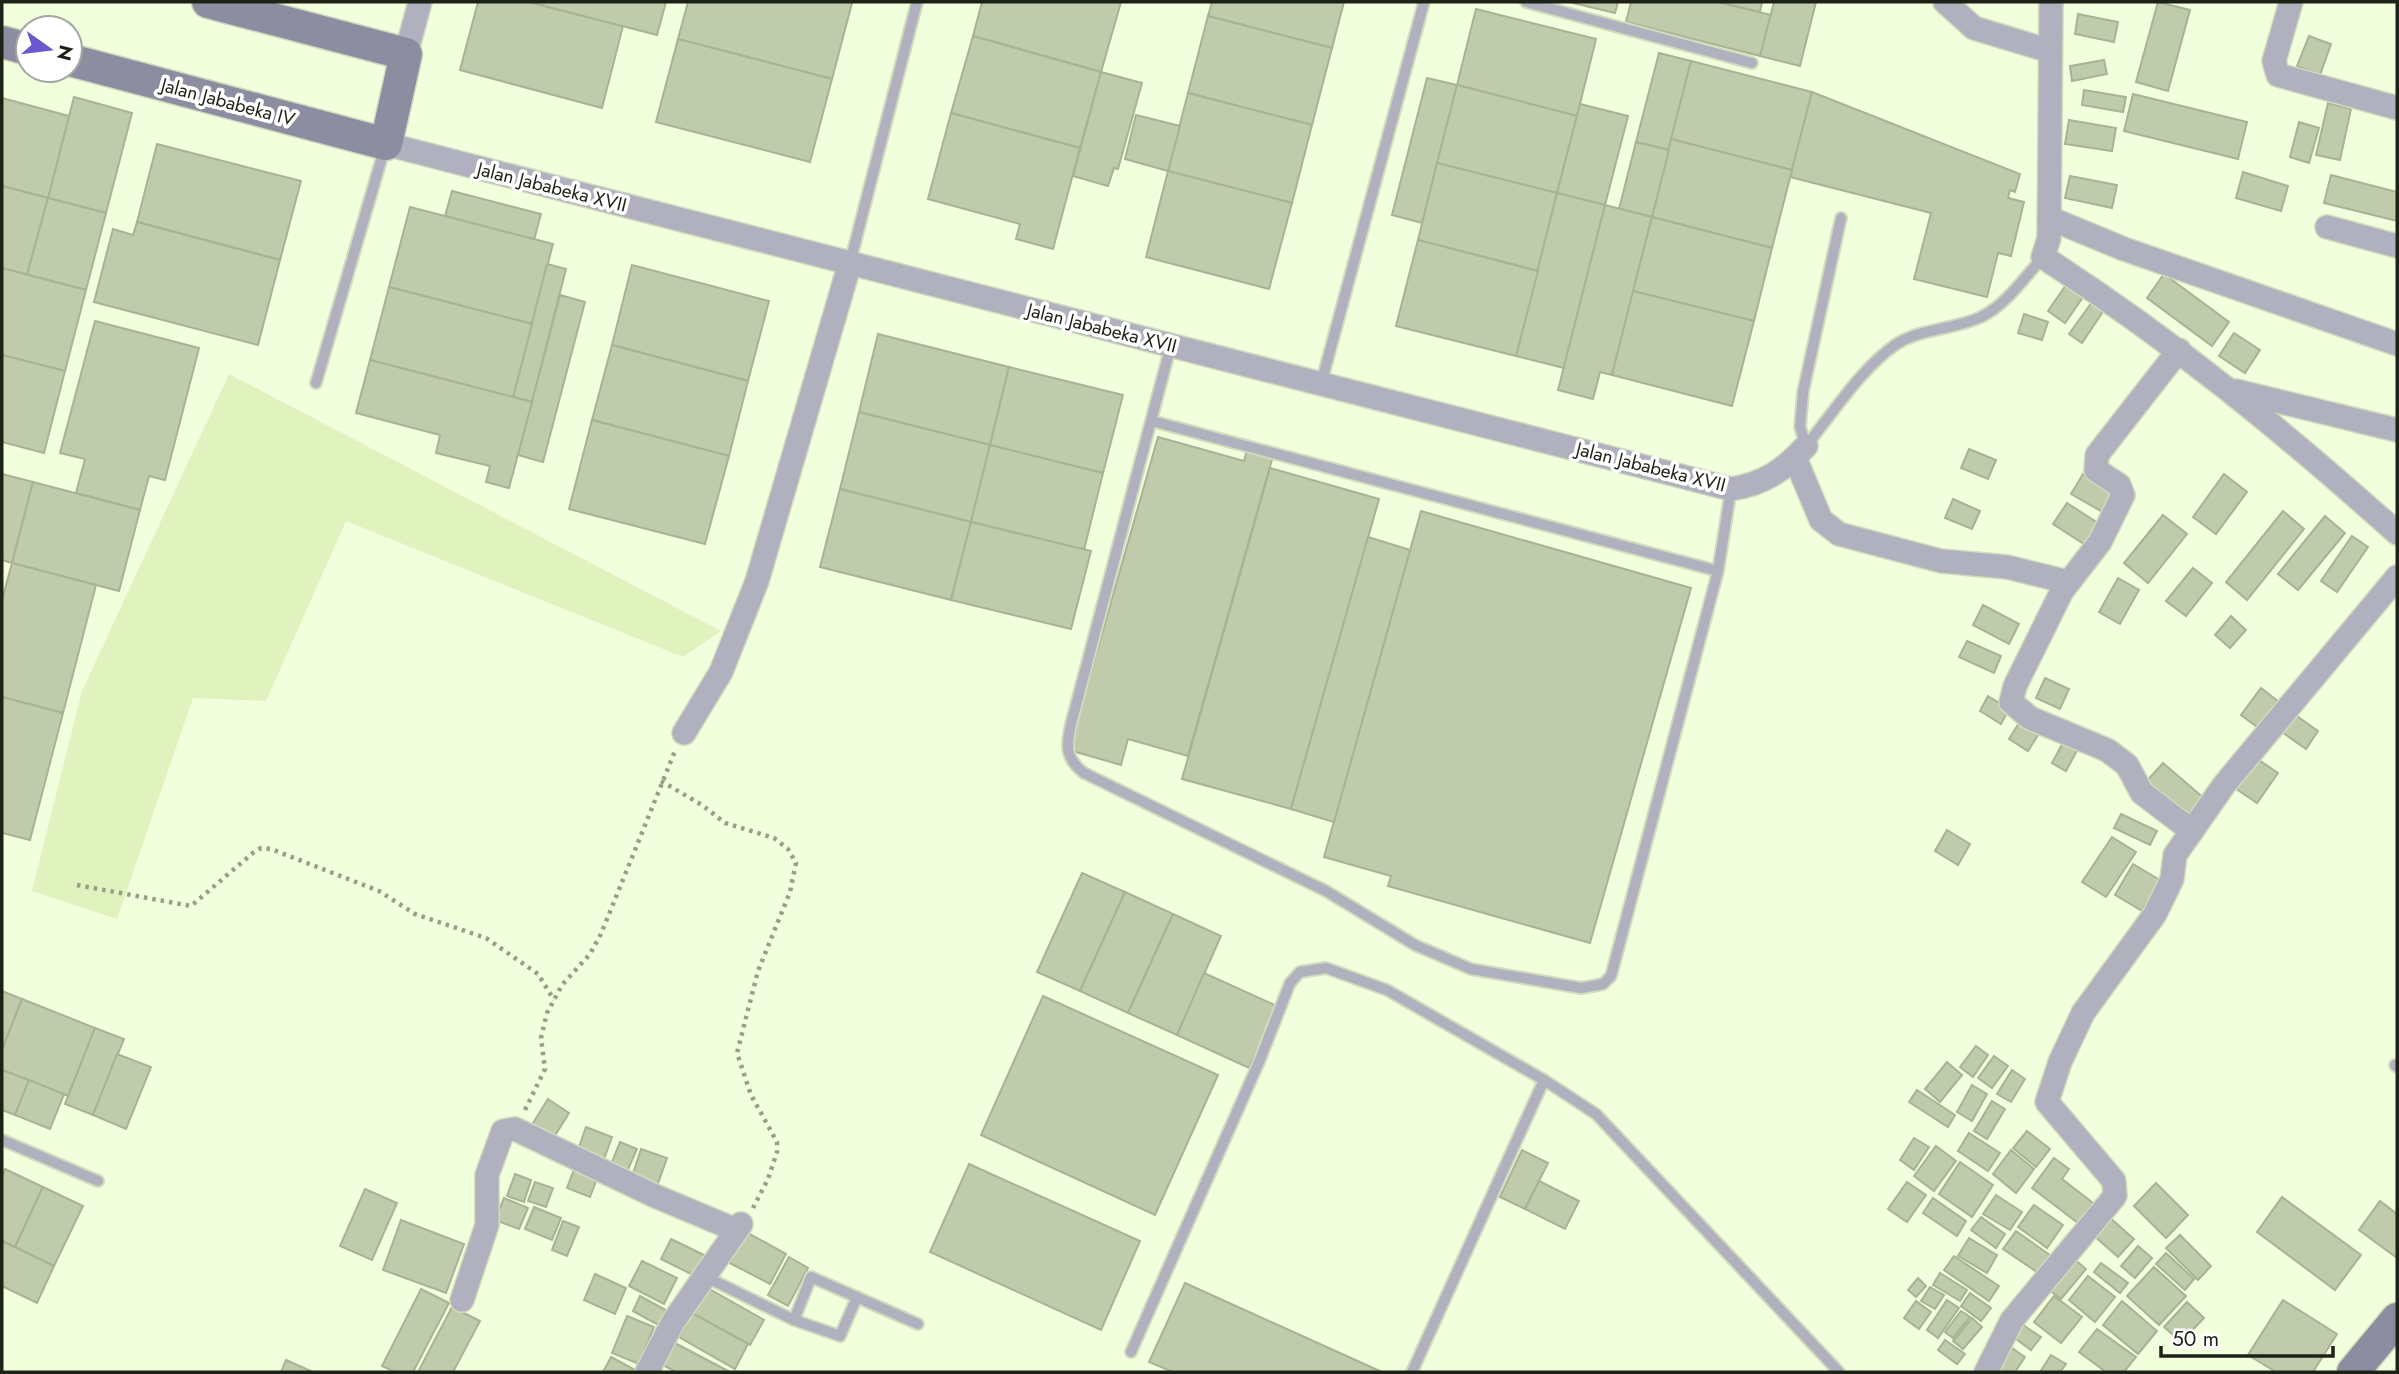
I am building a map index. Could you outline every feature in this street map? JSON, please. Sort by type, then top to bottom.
[{"type":"street","points":[[208,2],[407,54]]},
{"type":"street","points":[[386,144],[420,2]]},
{"type":"street","points":[[1945,2],[1974,28],[2050,51]]},
{"type":"street","points":[[2051,2],[2049,237],[2043,257],[2130,313],[2233,391],[2397,533]]},
{"type":"street","points":[[2291,2],[2274,61],[2278,75],[2397,108]]},
{"type":"street","name":"Jalan Jababeka IV","points":[[84,64],[386,144]]},
{"type":"street","name":"Jalan Jababeka XVII","points":[[386,144],[1731,489],[1767,481],[1800,452]]},
{"type":"street","points":[[2049,218],[2124,249],[2397,344]]},
{"type":"street","points":[[2327,227],[2397,246]]},
{"type":"street","points":[[684,733],[721,672],[757,581],[850,263]]},
{"type":"street","points":[[2179,349],[2096,455],[2096,470],[2119,485],[2123,495],[2100,541],[2068,582],[2015,686],[2011,702],[2030,718],[2107,750],[2127,765],[2142,793],[2192,831]]},
{"type":"street","points":[[2233,391],[2397,430]]},
{"type":"street","points":[[1800,452],[1821,520],[1839,534],[1941,561],[2007,567],[2068,582]]},
{"type":"street","points":[[1986,1372],[2012,1320],[2115,1196],[2115,1181],[2048,1106],[2047,1097],[2083,1013],[2155,914],[2172,879],[2175,855],[2224,785],[2397,577]]},
{"type":"street","points":[[462,1300],[487,1225],[487,1175],[503,1131],[515,1129],[655,1196],[738,1227],[673,1322],[647,1372]]},
{"type":"street","points":[[2353,1372],[2397,1319]]},
{"type":"lane","points":[[850,263],[917,2]]},
{"type":"lane","points":[[1321,384],[1424,2]]},
{"type":"lane","points":[[1526,2],[1752,63]]},
{"type":"lane","points":[[316,383],[386,144]]},
{"type":"lane","points":[[1800,452],[1800,412],[1841,218]]},
{"type":"lane","points":[[1800,452],[1866,374],[1895,345],[1911,337],[1982,316],[1998,306],[2043,257]]},
{"type":"lane","points":[[1171,345],[1071,724],[1067,742],[1071,763],[1084,773],[1326,891],[1415,945],[1471,969],[1581,988],[1603,985],[1611,976],[1718,570],[1731,489]]},
{"type":"lane","points":[[1152,421],[1718,570]]},
{"type":"lane","points":[[1131,1352],[1259,1062],[1290,983],[1300,972],[1326,968],[1387,990],[1544,1080],[1596,1114],[1839,1372]]},
{"type":"lane","points":[[1412,1372],[1544,1080]]},
{"type":"lane","points":[[2,1140],[98,1181]]},
{"type":"lane","points":[[704,1276],[794,1320],[840,1336],[857,1297]]},
{"type":"lane","points":[[794,1320],[811,1277],[918,1324]]},
{"type":"path","points":[[515,1129],[545,1069],[541,1038],[554,1000],[562,985],[590,954],[601,934],[661,781],[684,733]]},
{"type":"path","points":[[661,781],[702,805],[725,823],[774,838],[788,849],[796,863],[790,892],[758,971],[737,1053],[751,1095],[777,1142],[777,1152],[758,1202],[738,1227]]},
{"type":"path","points":[[77,886],[191,906],[254,852],[271,849],[379,891],[415,914],[486,938],[538,974],[554,1000]]},
{"type":"green space","points":[[229,374],[721,631],[683,657],[346,521],[266,701],[193,698],[117,919],[32,891],[82,691]]},
{"type":"building","points":[[478,2],[529,2],[623,26],[602,108],[460,70]]},
{"type":"building","points":[[529,2],[666,2],[657,35]]},
{"type":"building","points":[[688,2],[852,3],[832,79],[678,39]]},
{"type":"building","points":[[982,2],[1121,2],[1101,72],[973,36]]},
{"type":"building","points":[[1212,2],[1344,2],[1332,48],[1208,16]]},
{"type":"building","points":[[1569,2],[1618,2],[1615,13]]},
{"type":"building","points":[[1631,2],[1718,2],[1771,15],[1760,56],[1626,22]]},
{"type":"building","points":[[1718,2],[1762,2],[1760,12]]},
{"type":"building","points":[[1774,2],[1816,2],[1800,66],[1760,56]]},
{"type":"building","points":[[2158,2],[2190,10],[2168,91],[2136,82]]},
{"type":"building","points":[[1476,9],[1596,39],[1577,116],[1457,85]]},
{"type":"building","points":[[2078,14],[2118,22],[2114,42],[2075,34]]},
{"type":"building","points":[[1208,16],[1332,48],[1312,125],[1188,93]]},
{"type":"building","points":[[973,36],[1101,72],[1080,148],[951,113]]},
{"type":"building","points":[[2309,36],[2331,44],[2320,75],[2297,66]]},
{"type":"building","points":[[678,39],[832,79],[810,162],[656,122]]},
{"type":"building","points":[[1659,53],[1691,61],[1669,150],[1636,142]]},
{"type":"building","points":[[2104,60],[2107,74],[2072,81],[2070,66]]},
{"type":"building","points":[[1691,61],[1812,92],[1792,170],[1671,139]]},
{"type":"building","points":[[1101,72],[1142,83],[1118,169],[1114,168],[1108,186],[1073,176]]},
{"type":"building","points":[[1427,78],[1457,85],[1422,223],[1392,215]]},
{"type":"building","points":[[1457,85],[1577,116],[1557,193],[1437,163]]},
{"type":"building","points":[[2084,90],[2126,97],[2123,112],[2082,105]]},
{"type":"building","points":[[1812,92],[2020,174],[2015,192],[2010,190],[2008,198],[2024,202],[2011,256],[1998,253],[1987,297],[1914,279],[1931,213],[1790,177]]},
{"type":"building","points":[[1188,93],[1312,125],[1292,203],[1168,171]]},
{"type":"building","points":[[2133,94],[2247,122],[2238,159],[2124,131]]},
{"type":"building","points":[[74,97],[132,113],[106,213],[48,198]]},
{"type":"building","points":[[2,98],[69,116],[48,198],[2,186]]},
{"type":"building","points":[[2328,103],[2351,109],[2340,160],[2316,155]]},
{"type":"building","points":[[1580,104],[1628,116],[1605,205],[1557,193]]},
{"type":"building","points":[[951,113],[1080,148],[1053,249],[1016,239],[1020,224],[928,199]]},
{"type":"building","points":[[1136,115],[1180,126],[1168,171],[1125,159]]},
{"type":"building","points":[[2069,120],[2116,128],[2112,151],[2065,144]]},
{"type":"building","points":[[2299,122],[2319,128],[2309,163],[2290,157]]},
{"type":"building","points":[[1671,139],[1792,170],[1772,248],[1652,217]]},
{"type":"building","points":[[1636,142],[1669,150],[1652,217],[1619,209]]},
{"type":"building","points":[[157,144],[301,181],[280,260],[137,222]]},
{"type":"building","points":[[1437,163],[1557,193],[1538,271],[1418,240]]},
{"type":"building","points":[[1168,171],[1292,203],[1269,289],[1146,257]]},
{"type":"building","points":[[2243,172],[2288,186],[2281,211],[2236,198]]},
{"type":"building","points":[[2331,175],[2397,192],[2397,221],[2324,203]]},
{"type":"building","points":[[2070,176],[2117,185],[2112,208],[2065,198]]},
{"type":"building","points":[[2,186],[48,198],[27,275],[2,268]]},
{"type":"building","points":[[452,191],[541,214],[534,240],[445,216]]},
{"type":"building","points":[[1557,193],[1605,205],[1564,368],[1516,356]]},
{"type":"building","points":[[48,198],[106,213],[86,290],[27,275]]},
{"type":"building","points":[[1605,205],[1652,217],[1612,375],[1600,372],[1593,399],[1558,390]]},
{"type":"building","points":[[410,207],[553,244],[532,324],[389,287]]},
{"type":"building","points":[[1652,217],[1772,248],[1754,321],[1633,291]]},
{"type":"building","points":[[137,222],[280,260],[258,345],[94,302],[113,229],[133,235]]},
{"type":"building","points":[[1418,240],[1538,271],[1516,356],[1396,326]]},
{"type":"building","points":[[547,264],[566,269],[532,402],[513,397]]},
{"type":"building","points":[[632,265],[769,301],[748,381],[612,345]]},
{"type":"building","points":[[2,268],[86,290],[65,371],[2,355]]},
{"type":"building","points":[[2164,274],[2229,322],[2212,346],[2147,298]]},
{"type":"building","points":[[2066,285],[2083,297],[2065,323],[2048,311]]},
{"type":"building","points":[[389,287],[532,324],[513,397],[370,360]]},
{"type":"building","points":[[1633,291],[1754,321],[1732,406],[1612,375]]},
{"type":"building","points":[[560,295],[585,302],[543,462],[518,455]]},
{"type":"building","points":[[2092,302],[2104,310],[2082,343],[2069,334]]},
{"type":"building","points":[[2024,314],[2048,322],[2042,340],[2018,333]]},
{"type":"building","points":[[95,321],[199,348],[165,480],[149,476],[140,510],[76,493],[85,459],[60,453]]},
{"type":"building","points":[[2234,333],[2260,350],[2245,373],[2219,356]]},
{"type":"building","points":[[878,334],[1009,367],[990,445],[859,412]]},
{"type":"building","points":[[612,345],[748,381],[729,456],[592,420]]},
{"type":"building","points":[[2,355],[65,371],[44,453],[2,442]]},
{"type":"building","points":[[370,360],[532,402],[509,488],[486,482],[490,466],[436,453],[440,435],[356,413]]},
{"type":"building","points":[[1009,367],[1123,395],[1103,473],[990,445]]},
{"type":"building","points":[[859,412],[990,445],[971,522],[840,489]]},
{"type":"building","points":[[592,420],[729,456],[705,544],[569,509]]},
{"type":"building","points":[[1158,437],[1244,461],[1247,449],[1273,456],[1188,756],[1128,739],[1121,765],[1069,750]]},
{"type":"building","points":[[990,445],[1103,473],[1084,550],[971,522]]},
{"type":"building","points":[[1969,449],[1996,460],[1988,479],[1961,468]]},
{"type":"building","points":[[1270,468],[1379,499],[1291,809],[1182,779]]},
{"type":"building","points":[[2,474],[33,482],[12,563],[2,560]]},
{"type":"building","points":[[2083,474],[2117,494],[2106,514],[2071,494]]},
{"type":"building","points":[[2224,474],[2247,492],[2216,534],[2193,517]]},
{"type":"building","points":[[33,482],[140,510],[119,591],[12,563]]},
{"type":"building","points":[[840,489],[971,522],[951,600],[820,567]]},
{"type":"building","points":[[1953,499],[1980,511],[1972,529],[1945,518]]},
{"type":"building","points":[[2067,503],[2101,525],[2087,546],[2053,524]]},
{"type":"building","points":[[1421,511],[1691,588],[1590,943],[1388,886],[1391,876],[1324,857]]},
{"type":"building","points":[[2283,511],[2304,529],[2247,600],[2226,582]]},
{"type":"building","points":[[2163,515],[2187,534],[2148,583],[2124,563]]},
{"type":"building","points":[[2325,516],[2345,533],[2298,590],[2278,574]]},
{"type":"building","points":[[971,522],[1091,551],[1071,629],[951,600]]},
{"type":"building","points":[[2352,536],[2368,547],[2337,592],[2321,581]]},
{"type":"building","points":[[1368,537],[1410,550],[1334,822],[1291,809]]},
{"type":"building","points":[[12,563],[96,585],[63,713],[2,697],[2,600]]},
{"type":"building","points":[[2193,568],[2212,583],[2186,616],[2166,601]]},
{"type":"building","points":[[2118,578],[2139,590],[2120,624],[2099,612]]},
{"type":"building","points":[[1983,605],[2019,624],[2009,644],[1973,625]]},
{"type":"building","points":[[2231,616],[2246,630],[2230,648],[2215,635]]},
{"type":"building","points":[[1967,641],[2001,656],[1994,673],[1959,657]]},
{"type":"building","points":[[2045,678],[2069,689],[2060,709],[2036,698]]},
{"type":"building","points":[[2261,688],[2284,706],[2264,732],[2241,715]]},
{"type":"building","points":[[1988,696],[2009,709],[2001,724],[1980,711]]},
{"type":"building","points":[[2,697],[63,713],[30,840],[2,833]]},
{"type":"building","points":[[2291,712],[2318,731],[2306,749],[2279,730]]},
{"type":"building","points":[[2021,720],[2040,732],[2028,751],[2009,739]]},
{"type":"building","points":[[2066,737],[2080,745],[2066,771],[2052,763]]},
{"type":"building","points":[[2253,756],[2278,773],[2257,803],[2232,786]]},
{"type":"building","points":[[2163,763],[2205,799],[2189,818],[2146,782]]},
{"type":"building","points":[[2121,814],[2157,831],[2150,845],[2114,828]]},
{"type":"building","points":[[1947,830],[1970,844],[1958,865],[1935,851]]},
{"type":"building","points":[[2112,837],[2136,852],[2106,897],[2082,882]]},
{"type":"building","points":[[2133,864],[2160,880],[2142,911],[2115,895]]},
{"type":"building","points":[[1082,873],[1125,892],[1080,991],[1037,972]]},
{"type":"building","points":[[1125,892],[1173,914],[1128,1013],[1080,991]]},
{"type":"building","points":[[1173,914],[1221,936],[1177,1035],[1128,1013]]},
{"type":"building","points":[[1204,973],[1277,1006],[1249,1068],[1177,1035]]},
{"type":"building","points":[[2,991],[22,999],[2,1050]]},
{"type":"building","points":[[1043,996],[1218,1075],[1155,1215],[981,1135]]},
{"type":"building","points":[[22,999],[95,1028],[68,1096],[2,1070],[2,1050]]},
{"type":"building","points":[[95,1028],[124,1039],[93,1115],[65,1104]]},
{"type":"building","points":[[1976,1046],[1988,1055],[1973,1077],[1960,1067]]},
{"type":"building","points":[[117,1054],[151,1067],[126,1129],[93,1115]]},
{"type":"building","points":[[1994,1056],[2008,1066],[1992,1088],[1978,1078]]},
{"type":"building","points":[[1947,1062],[1962,1075],[1940,1102],[1925,1089]]},
{"type":"building","points":[[2,1070],[29,1080],[15,1115],[2,1110]]},
{"type":"building","points":[[2012,1070],[2025,1079],[2011,1102],[1997,1094]]},
{"type":"building","points":[[29,1080],[64,1094],[50,1129],[15,1115]]},
{"type":"building","points":[[1972,1085],[1987,1094],[1972,1121],[1957,1112]]},
{"type":"building","points":[[1917,1090],[1955,1115],[1948,1127],[1909,1102]]},
{"type":"building","points":[[548,1099],[569,1113],[551,1142],[530,1128]]},
{"type":"building","points":[[1992,1101],[2005,1109],[1987,1139],[1974,1131]]},
{"type":"building","points":[[586,1127],[612,1137],[604,1159],[578,1150]]},
{"type":"building","points":[[2027,1131],[2050,1149],[2036,1167],[2013,1148]]},
{"type":"building","points":[[1969,1133],[2000,1153],[1988,1171],[1958,1151]]},
{"type":"building","points":[[1914,1138],[1929,1147],[1914,1170],[1900,1160]]},
{"type":"building","points":[[620,1142],[637,1149],[626,1174],[610,1167]]},
{"type":"building","points":[[1936,1146],[1956,1161],[1934,1191],[1914,1176]]},
{"type":"building","points":[[641,1149],[667,1158],[656,1189],[631,1180]]},
{"type":"building","points":[[1522,1150],[1548,1163],[1525,1209],[1500,1197]]},
{"type":"building","points":[[2011,1150],[2034,1169],[2016,1193],[1993,1174]]},
{"type":"building","points":[[2054,1158],[2069,1169],[2062,1179],[2093,1203],[2078,1223],[2032,1188]]},
{"type":"building","points":[[1960,1162],[1993,1185],[1972,1217],[1939,1194]]},
{"type":"building","points":[[969,1164],[1140,1241],[1101,1330],[930,1252]]},
{"type":"building","points":[[575,1167],[598,1176],[590,1197],[567,1188]]},
{"type":"building","points":[[5,1169],[43,1187],[15,1247],[2,1241],[2,1176]]},
{"type":"building","points":[[515,1174],[531,1180],[524,1202],[507,1196]]},
{"type":"building","points":[[1539,1181],[1579,1201],[1565,1229],[1525,1209]]},
{"type":"building","points":[[535,1182],[553,1188],[546,1207],[528,1201]]},
{"type":"building","points":[[1907,1182],[1926,1195],[1907,1222],[1888,1209]]},
{"type":"building","points":[[2156,1183],[2188,1215],[2166,1238],[2134,1206]]},
{"type":"building","points":[[43,1187],[83,1206],[54,1266],[15,1247]]},
{"type":"building","points":[[365,1189],[397,1203],[372,1260],[340,1246]]},
{"type":"building","points":[[1996,1195],[2022,1212],[2010,1230],[1983,1214]]},
{"type":"building","points":[[2282,1197],[2361,1255],[2335,1290],[2257,1232]]},
{"type":"building","points":[[504,1198],[528,1208],[519,1229],[495,1220]]},
{"type":"building","points":[[1933,1198],[1966,1221],[1957,1236],[1923,1213]]},
{"type":"building","points":[[2380,1201],[2397,1214],[2397,1258],[2359,1230]]},
{"type":"building","points":[[2034,1205],[2063,1225],[2047,1248],[2018,1227]]},
{"type":"building","points":[[534,1207],[561,1218],[552,1240],[525,1229]]},
{"type":"building","points":[[2108,1216],[2134,1239],[2118,1257],[2092,1234]]},
{"type":"building","points":[[1981,1217],[2005,1234],[1996,1248],[1971,1230]]},
{"type":"building","points":[[401,1220],[464,1244],[446,1293],[383,1270]]},
{"type":"building","points":[[563,1221],[579,1227],[567,1256],[552,1250]]},
{"type":"building","points":[[741,1229],[786,1254],[770,1284],[724,1260]]},
{"type":"building","points":[[2016,1231],[2054,1258],[2043,1276],[2003,1249]]},
{"type":"building","points":[[2180,1235],[2211,1266],[2198,1280],[2166,1248]]},
{"type":"building","points":[[1969,1238],[1997,1255],[1987,1273],[1958,1256]]},
{"type":"building","points":[[671,1239],[706,1256],[695,1276],[661,1259]]},
{"type":"building","points":[[2,1241],[54,1266],[37,1303],[2,1286]]},
{"type":"building","points":[[2138,1246],[2152,1258],[2135,1278],[2121,1266]]},
{"type":"building","points":[[2166,1253],[2194,1279],[2185,1290],[2156,1264]]},
{"type":"building","points":[[1954,1256],[1999,1286],[1989,1301],[1944,1270]]},
{"type":"building","points":[[789,1257],[808,1268],[788,1306],[768,1295]]},
{"type":"building","points":[[2072,1257],[2086,1269],[2061,1299],[2047,1288]]},
{"type":"building","points":[[642,1261],[677,1278],[664,1304],[629,1286]]},
{"type":"building","points":[[2101,1263],[2128,1283],[2120,1293],[2094,1272]]},
{"type":"building","points":[[2154,1267],[2186,1296],[2159,1325],[2127,1296]]},
{"type":"building","points":[[1940,1273],[1967,1290],[1960,1301],[1933,1285]]},
{"type":"building","points":[[595,1274],[626,1288],[615,1314],[584,1300]]},
{"type":"building","points":[[2088,1276],[2115,1297],[2095,1322],[2069,1300]]},
{"type":"building","points":[[1918,1278],[1926,1286],[1916,1297],[1908,1290]]},
{"type":"building","points":[[1185,1283],[1382,1372],[1173,1372],[1149,1362]]},
{"type":"building","points":[[706,1287],[764,1320],[750,1345],[692,1313]]},
{"type":"building","points":[[1930,1287],[1944,1295],[1935,1309],[1921,1301]]},
{"type":"building","points":[[421,1289],[449,1303],[413,1372],[395,1372],[382,1366]]},
{"type":"building","points":[[1970,1293],[1991,1308],[1981,1321],[1961,1306]]},
{"type":"building","points":[[640,1296],[671,1313],[664,1328],[633,1311]]},
{"type":"building","points":[[2054,1296],[2082,1317],[2061,1343],[2034,1322]]},
{"type":"building","points":[[1947,1300],[1959,1308],[1938,1338],[1927,1330]]},
{"type":"building","points":[[2283,1300],[2337,1334],[2313,1372],[2276,1372],[2248,1355]]},
{"type":"building","points":[[1916,1301],[1931,1312],[1919,1329],[1904,1318]]},
{"type":"building","points":[[2122,1301],[2157,1331],[2138,1354],[2103,1325]]},
{"type":"building","points":[[2187,1302],[2204,1318],[2181,1342],[2164,1327]]},
{"type":"building","points":[[452,1307],[480,1321],[453,1372],[418,1372]]},
{"type":"building","points":[[1961,1311],[1970,1317],[1953,1338],[1945,1332]]},
{"type":"building","points":[[692,1313],[748,1344],[735,1369],[679,1337]]},
{"type":"building","points":[[627,1316],[654,1327],[639,1364],[612,1353]]},
{"type":"building","points":[[1972,1318],[1982,1327],[1963,1349],[1953,1341]]},
{"type":"building","points":[[2017,1321],[2041,1337],[2031,1350],[2008,1333]]},
{"type":"building","points":[[2097,1329],[2136,1357],[2124,1372],[2106,1372],[2079,1352]]},
{"type":"building","points":[[1945,1340],[1965,1354],[1957,1364],[1938,1350]]},
{"type":"building","points":[[673,1342],[730,1372],[676,1372],[661,1364]]},
{"type":"building","points":[[2009,1346],[2025,1357],[2015,1372],[2000,1372],[1994,1368]]},
{"type":"building","points":[[2051,1355],[2066,1364],[2060,1372],[2040,1372]]},
{"type":"building","points":[[611,1357],[637,1371],[603,1372]]},
{"type":"building","points":[[286,1360],[313,1372],[281,1372]]}]
